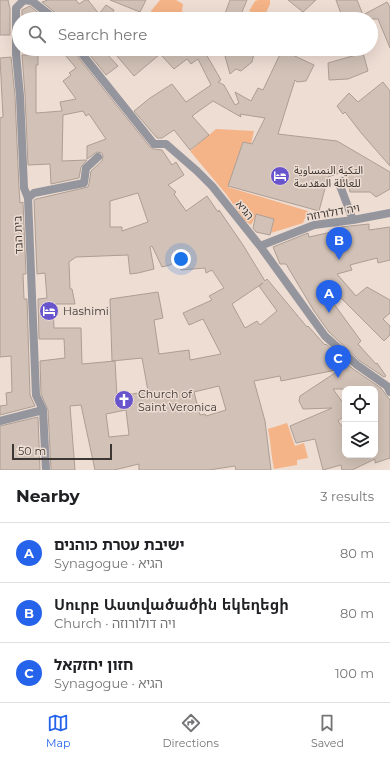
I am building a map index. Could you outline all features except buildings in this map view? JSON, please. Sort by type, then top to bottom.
[{"type":"street","points":[[22,0],[32,1],[46,12]]},
{"type":"street","name":"בית הבד","points":[[16,12],[16,8],[22,0]]},
{"type":"street","name":"בית הבד","points":[[16,56],[20,96],[24,188],[28,198],[36,395],[43,410],[46,470]]},
{"type":"street","name":"הגיא","points":[[84,56],[154,144],[166,144],[212,186],[260,246],[325,336],[357,365],[387,386],[390,392]]},
{"type":"street","points":[[28,198],[34,193],[84,183],[86,168],[98,157]]},
{"type":"street","points":[[342,181],[340,183],[353,220]]},
{"type":"street","name":"ויה דולורוזה","points":[[260,246],[314,225],[390,213]]},
{"type":"street","points":[[0,422],[43,410]]},
{"type":"shaded area","points":[[160,0],[176,0],[183,4],[182,12],[151,11]]},
{"type":"shaded area","points":[[270,0],[266,12],[249,11],[255,1]]},
{"type":"shaded area","points":[[216,129],[254,131],[251,144],[243,142],[228,187],[308,211],[303,223],[271,233],[274,219],[256,215],[251,225],[245,221],[226,194],[190,151]]},
{"type":"shaded area","points":[[287,423],[295,446],[304,443],[308,458],[297,460],[297,465],[274,469],[268,429]]},
{"type":"place","name":"التكية النمساوية للعائلة المقدسة","points":[[280,176]]},
{"type":"place","name":"Սուրբ Աստվածածին եկեղեցի","points":[[339,260]]},
{"type":"place","name":"Hashimi","points":[[49,311]]},
{"type":"place","name":"ישיבת עטרת כוהנים","points":[[329,313]]},
{"type":"place","name":"חזון יחזקאל","points":[[338,378]]},
{"type":"place","name":"Church of Saint Veronica","points":[[124,400]]}]
